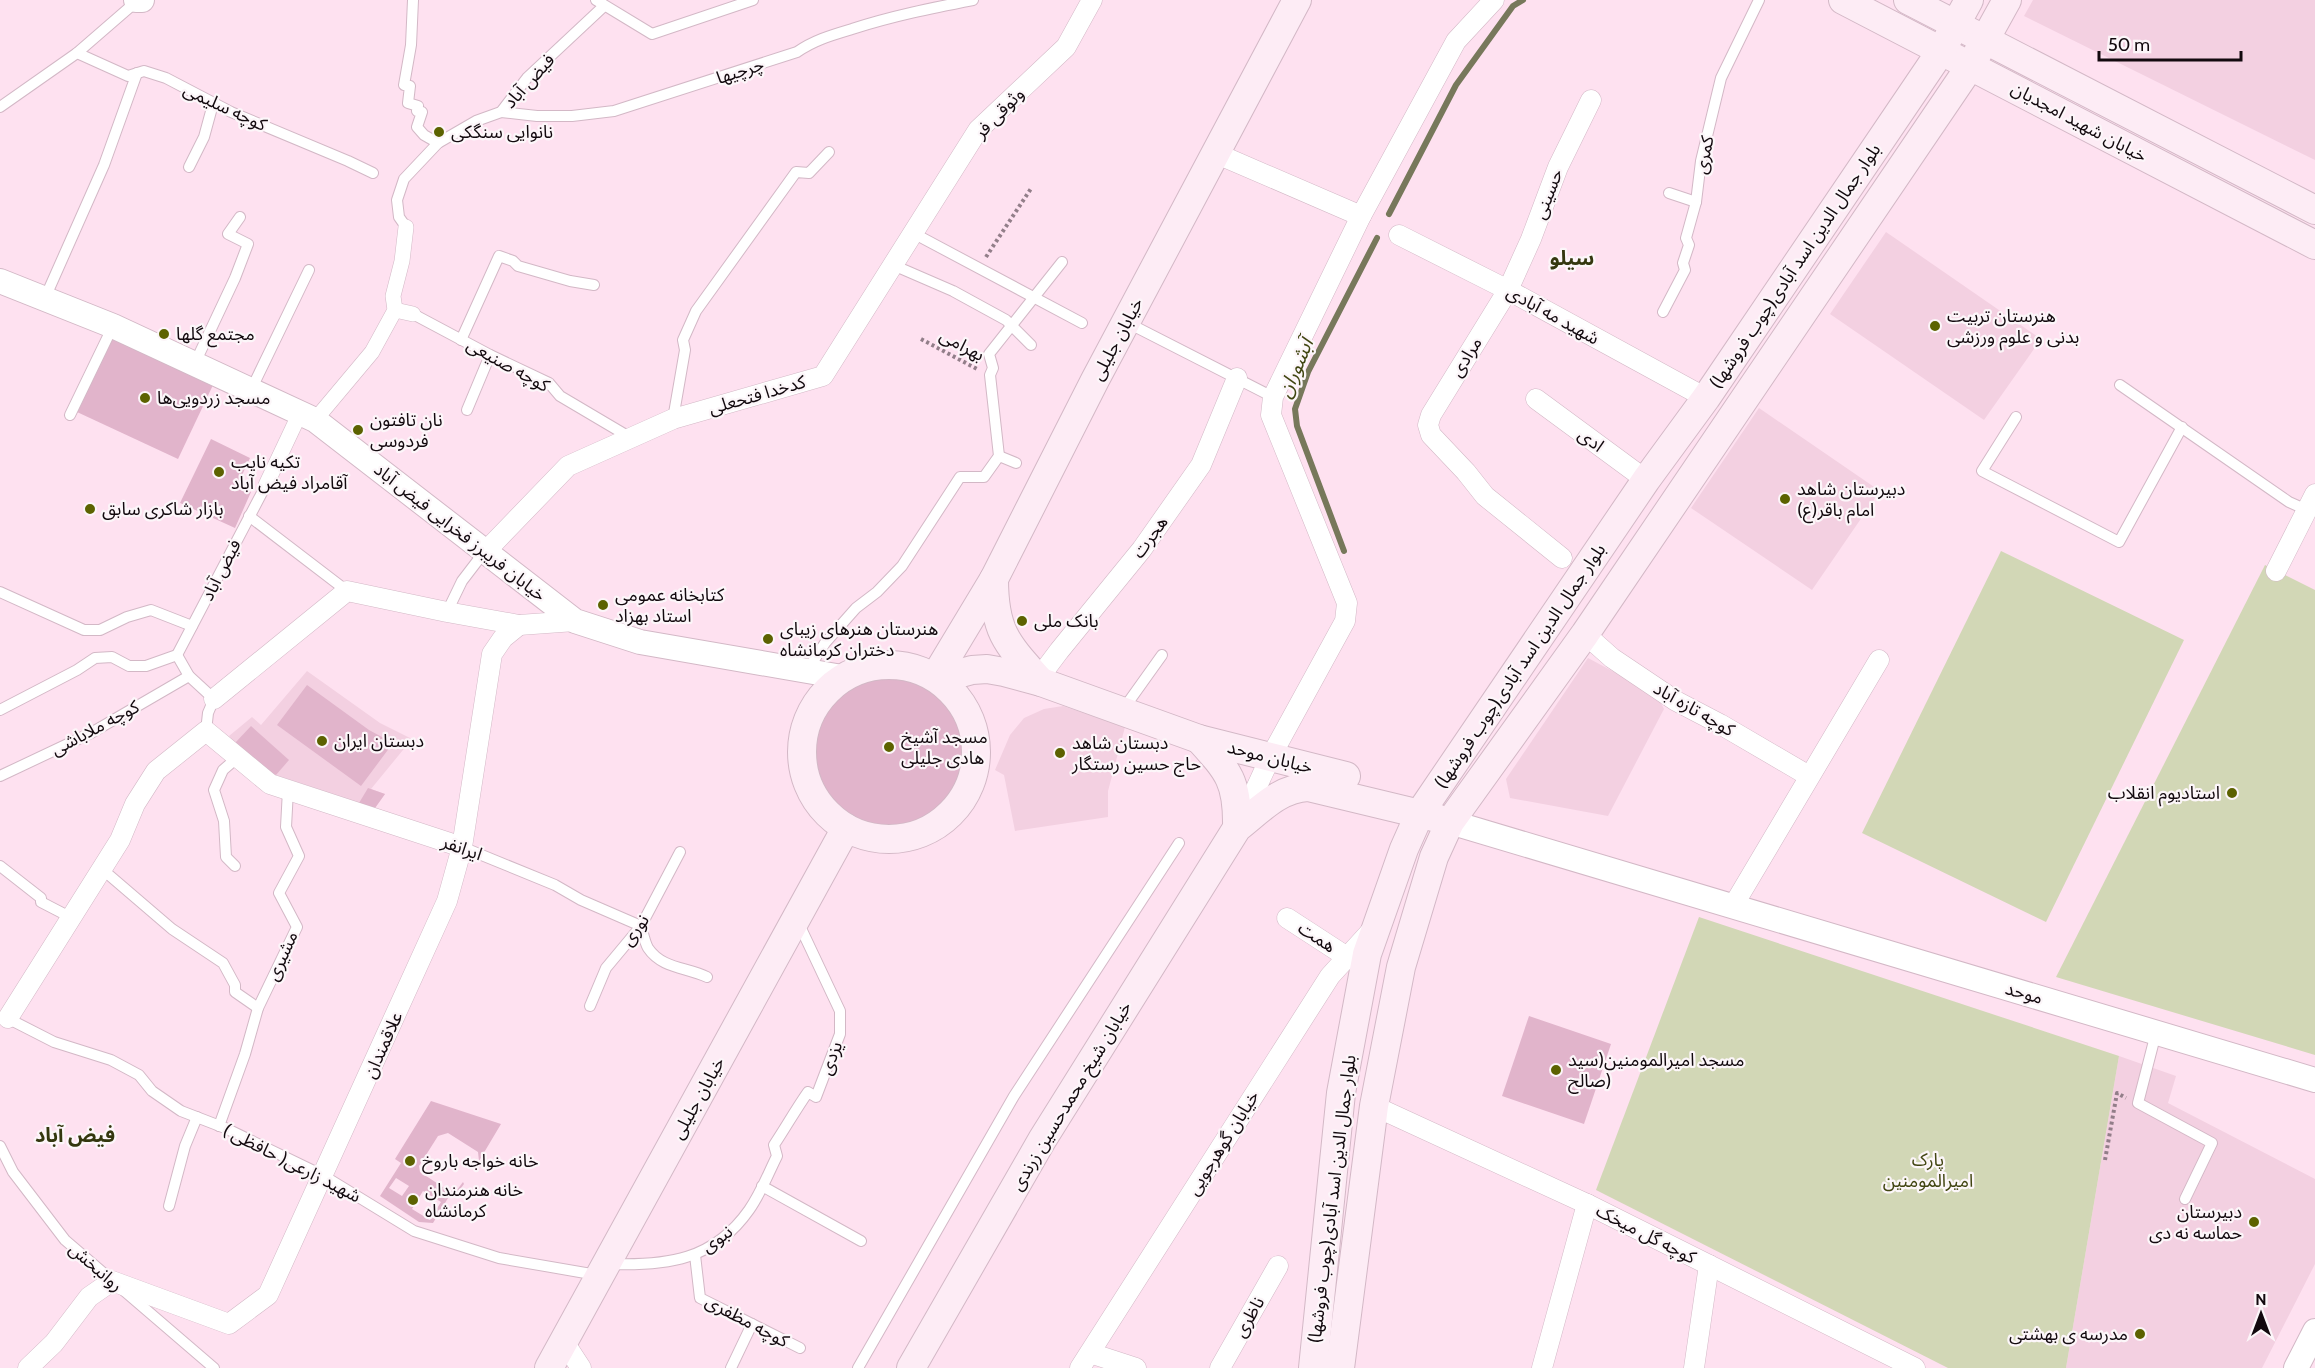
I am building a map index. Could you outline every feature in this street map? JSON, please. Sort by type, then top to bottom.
[{"type":"main road","name":"خیابان جلیلی","points":[[937,678],[994,579],[1126,322],[1297,0]]},
{"type":"main road","name":"خیابان شهید امجدیان","points":[[1843,0],[2315,245]]},
{"type":"main road","name":"خیابان شهید امجدیان","points":[[1908,0],[1963,12],[1986,40],[2315,210]]},
{"type":"main road","name":"بلوار جمال الدین اسد آبادی(چوب فروشها)","points":[[1340,1368],[1374,1106],[1401,968],[1434,857],[1455,815],[1585,634],[1971,65],[2007,0]]},
{"type":"main road","name":"بلوار جمال الدین اسد آبادی(چوب فروشها)","points":[[1312,1368],[1341,1093],[1367,954],[1404,849],[1426,805],[1941,51],[1963,12]]},
{"type":"main road","points":[[994,579],[994,606],[1001,630],[1017,655],[1041,682]]},
{"type":"main road","points":[[891,664],[916,668],[937,678],[963,704],[974,727],[977,753],[973,778],[962,801],[944,820],[921,833],[896,839],[870,838],[846,828],[825,813],[810,791],[802,767],[801,741],[808,716],[823,694],[843,677],[866,667],[891,664]]},
{"type":"main road","name":"خیابان موحد","points":[[937,678],[987,669],[1041,682],[1199,739],[1426,805]]},
{"type":"main road","points":[[1199,739],[1223,765],[1234,785],[1237,828]]},
{"type":"main road","name":"خیابان موحد","points":[[1237,828],[1284,792],[1295,787],[1426,805]]},
{"type":"main road","points":[[1426,805],[1455,815]]},
{"type":"main road","name":"خیابان جلیلی","points":[[549,1368],[846,828]]},
{"type":"main road","name":"خیابان شیخ محمدحسین زرندی","points":[[911,1368],[1042,1140],[1237,828]]},
{"type":"street","name":"وثوقی فر","points":[[913,233],[978,130],[1066,47],[1092,0]]},
{"type":"street","points":[[1237,828],[1270,758],[1345,621],[1347,603],[1271,415],[1273,397],[1361,216],[1456,41],[1494,0]]},
{"type":"street","name":"حسینی","points":[[1508,290],[1558,167],[1591,100]]},
{"type":"street","points":[[1215,153],[1361,216]]},
{"type":"street","points":[[266,484],[308,417],[372,352],[395,310],[393,296],[402,261],[406,227]]},
{"type":"street","name":"کدخدا فتحعلی","points":[[486,551],[568,466],[673,419],[823,376],[913,233]]},
{"type":"street","name":"شهید مه آبادی","points":[[1399,235],[1508,290],[1706,398]]},
{"type":"street","name":"خیابان فریبرز فخرایی فیض آباد","points":[[0,281],[112,326],[308,417],[575,621],[640,642],[843,677]]},
{"type":"street","name":"مرادی","points":[[1508,290],[1431,415],[1428,425],[1431,435],[1485,496],[1562,558]]},
{"type":"street","points":[[395,310],[413,314]]},
{"type":"street","name":"هجرت","points":[[1041,682],[1047,667],[1142,549],[1201,465],[1237,378]]},
{"type":"street","name":"ادی","points":[[1536,399],[1646,480]]},
{"type":"street","points":[[2276,571],[2311,502]]},
{"type":"street","points":[[214,699],[347,591],[519,625],[575,621]]},
{"type":"street","name":"علاقمندان","points":[[111,1281],[229,1324],[268,1295],[447,901],[462,847],[492,654],[503,638],[519,625]]},
{"type":"street","name":"کوچه تازه آباد","points":[[1585,634],[1612,658],[1676,701],[1809,776]]},
{"type":"street","points":[[1733,906],[1879,660]]},
{"type":"street","points":[[4,1016],[120,840],[135,804],[156,771],[206,731]]},
{"type":"street","name":"ایرانفر","points":[[206,731],[270,784],[462,847]]},
{"type":"street","name":"موحد","points":[[1455,815],[1733,906],[2315,1080]]},
{"type":"street","name":"همت","points":[[1287,918],[1347,957]]},
{"type":"street","name":"خیابان گوهرجویی","points":[[1085,1360],[1330,976],[1376,925]]},
{"type":"street","name":"کوچه گل میخک","points":[[1374,1106],[1587,1204],[1916,1368]]},
{"type":"street","points":[[1542,1368],[1587,1204]]},
{"type":"street","points":[[1695,1368],[1709,1265]]},
{"type":"street","name":"ناظری","points":[[1220,1368],[1278,1266]]},
{"type":"street","points":[[28,1368],[54,1343],[89,1297],[111,1281]]},
{"type":"street","points":[[2296,1368],[2315,1331]]},
{"type":"street","points":[[564,1342],[581,1368]]},
{"type":"street","points":[[1085,1360],[1136,1368]]},
{"type":"lane","points":[[0,107],[77,53],[138,0]]},
{"type":"lane","points":[[413,0],[411,45],[404,85],[410,86],[408,103],[418,106],[417,111],[422,112],[417,127],[424,135],[438,143]]},
{"type":"lane","points":[[600,3],[652,34],[753,0]]},
{"type":"lane","name":"چرچیها","points":[[501,112],[561,116],[614,111],[797,52],[812,41],[859,26],[909,12],[973,0]]},
{"type":"lane","name":"کمری","points":[[1663,312],[1685,270],[1683,263],[1689,246],[1686,238],[1696,202],[1701,161],[1721,78],[1759,0]]},
{"type":"lane","name":"فیض آباد","points":[[406,227],[399,217],[397,200],[404,179],[438,143],[476,121],[501,112],[527,78],[600,3]]},
{"type":"lane","name":"کوچه سلیمی","points":[[77,53],[128,76],[144,70],[166,78],[213,104],[373,173]]},
{"type":"lane","points":[[45,298],[104,165],[137,73]]},
{"type":"lane","points":[[189,167],[204,137],[213,104]]},
{"type":"lane","points":[[673,419],[685,350],[683,340],[696,311],[796,171],[809,173],[829,152]]},
{"type":"lane","points":[[1669,193],[1696,202]]},
{"type":"lane","points":[[195,363],[235,278],[248,244],[228,234],[240,217]]},
{"type":"lane","points":[[913,233],[1082,323]]},
{"type":"lane","points":[[461,340],[499,256],[513,261],[518,266],[570,281],[594,285]]},
{"type":"lane","points":[[807,671],[825,643],[848,617],[902,566],[960,477],[984,477],[999,456],[990,375],[993,368],[989,354],[1062,262]]},
{"type":"lane","points":[[893,265],[953,291],[1006,320],[1031,345]]},
{"type":"lane","points":[[251,390],[309,270]]},
{"type":"lane","name":"کوچه صنیعی","points":[[413,314],[549,383],[560,396],[631,438]]},
{"type":"lane","points":[[1126,322],[1273,397]]},
{"type":"lane","points":[[70,415],[112,326]]},
{"type":"lane","points":[[467,410],[490,355]]},
{"type":"lane","points":[[2120,386],[2289,502],[2311,502]]},
{"type":"lane","points":[[2016,417],[1982,471],[2119,542],[2182,427]]},
{"type":"lane","points":[[999,456],[1016,463]]},
{"type":"lane","name":"فیض آباد","points":[[177,655],[266,484]]},
{"type":"lane","points":[[249,516],[347,591]]},
{"type":"lane","points":[[447,612],[462,581],[486,551]]},
{"type":"lane","points":[[0,592],[84,630],[100,630],[127,617],[151,610],[192,626]]},
{"type":"lane","points":[[0,710],[77,670],[95,658],[112,657],[129,666],[146,666],[177,655],[189,676],[214,699],[208,713],[206,731]]},
{"type":"lane","points":[[1122,712],[1162,655]]},
{"type":"lane","name":"کوچه ملاباشی","points":[[0,776],[91,733],[189,676]]},
{"type":"lane","points":[[235,867],[226,857],[224,821],[214,790],[223,770],[238,757]]},
{"type":"lane","name":"مشیری","points":[[219,1126],[245,1054],[258,1008],[297,927],[279,893],[298,856],[286,827],[288,790]]},
{"type":"lane","points":[[858,1368],[1014,1096],[1179,843]]},
{"type":"lane","name":"ایرانفر","points":[[462,847],[555,885],[581,900],[641,926]]},
{"type":"lane","name":"نوری","points":[[590,1006],[606,968],[641,926],[680,852]]},
{"type":"lane","points":[[0,866],[41,898],[41,902],[70,917]]},
{"type":"lane","points":[[102,869],[172,929],[223,963],[235,985],[235,992],[258,1008]]},
{"type":"lane","name":"یزدی","points":[[774,1145],[808,1092],[816,1097],[840,1034],[840,1011],[796,919]]},
{"type":"lane","points":[[641,926],[647,947],[665,964],[693,970],[707,977]]},
{"type":"lane","name":"شهید زارعی( حافظی )","points":[[4,1016],[54,1042],[111,1060],[139,1075],[152,1091],[181,1111],[219,1126],[324,1176],[414,1231],[499,1258],[603,1270]]},
{"type":"lane","points":[[2156,1032],[2138,1103],[2212,1143],[2185,1199]]},
{"type":"lane","points":[[169,1206],[185,1146],[197,1117]]},
{"type":"lane","name":"نبوی","points":[[603,1270],[660,1263],[695,1255],[728,1234],[750,1209],[762,1186],[777,1156],[774,1145]]},
{"type":"lane","name":"روانبخش","points":[[0,1146],[13,1172],[65,1240],[214,1368]]},
{"type":"lane","points":[[762,1186],[861,1241]]},
{"type":"lane","name":"کوچه مظفری","points":[[695,1255],[700,1298],[800,1348]]},
{"type":"lane","points":[[730,1368],[752,1324]]},
{"type":"path","points":[[979,268],[1032,187]]},
{"type":"path","name":"بهرامی","points":[[921,339],[990,375]]},
{"type":"path","points":[[2105,1160],[2117,1094],[2138,1103]]},
{"type":"shaded area","points":[[2033,0],[2315,0],[2315,160],[2024,16]]},
{"type":"shaded area","name":"هنرستان تربیت بدنی و علوم ورزشی","points":[[1886,232],[2041,339],[1984,420],[1830,314]]},
{"type":"shaded area","name":"دبیرستان شاهد امام باقر(ع)","points":[[1759,408],[1880,491],[1812,590],[1691,508]]},
{"type":"shaded area","points":[[1588,658],[1657,695],[1664,709],[1608,816],[1510,798],[1506,779]]},
{"type":"shaded area","name":"دبستان ایران","points":[[307,671],[380,723],[412,739],[371,789],[385,794],[375,808],[270,773],[243,753],[229,736],[252,717],[261,725]]},
{"type":"shaded area","name":"دبستان شاهد حاج حسین رستگار","points":[[1063,706],[1125,727],[1108,791],[1108,817],[1015,831],[1004,775],[995,770],[1010,735],[1024,718],[1044,709]]},
{"type":"shaded area","points":[[2119,1056],[2176,1076],[2168,1103],[2315,1179],[2315,1264],[2262,1368],[2066,1368]]},
{"type":"green space","points":[[2001,551],[2184,640],[2046,922],[1862,833]]},
{"type":"green space","name":"استادیوم انقلاب","points":[[2265,565],[2315,590],[2315,1055],[2056,977]]},
{"type":"green space","name":"پارک امیرالمومنین","points":[[1699,917],[2119,1056],[2066,1368],[1948,1368],[1596,1190]]},
{"type":"building","name":"مسجد زردویی‌ها","points":[[112,338],[213,385],[178,459],[77,412]]},
{"type":"building","name":"تکیه نایب آقامراد فیض آباد","points":[[211,439],[250,458],[237,486],[251,492],[235,528],[180,503]]},
{"type":"building","name":"مسجد آشیخ هادی جلیلی","points":[[889,679],[917,685],[940,701],[956,724],[962,752],[956,780],[940,803],[917,819],[889,825],[861,819],[838,803],[822,780],[816,752],[822,724],[838,701],[861,685]]},
{"type":"building","points":[[307,685],[369,730],[393,743],[361,786],[277,725]]},
{"type":"building","points":[[251,726],[289,760],[276,775],[270,773],[235,743]]},
{"type":"building","points":[[368,788],[385,794],[375,808],[359,803]]},
{"type":"building","name":"مسجد امیرالمومنین(سید صالح)","points":[[1529,1016],[1611,1044],[1584,1124],[1502,1096]]},
{"type":"building","name":"خانه خواجه باروخ","points":[[431,1101],[501,1124],[479,1161],[478,1152],[448,1133],[438,1136],[419,1166],[420,1172],[449,1191],[457,1190],[463,1182],[464,1184],[458,1192],[451,1193],[433,1223],[419,1222],[380,1196],[401,1163],[395,1159]],"holes":[[[396,1178],[409,1186],[402,1196],[389,1188]],[[423,1191],[441,1202],[430,1220],[412,1209]]]},
{"type":"waterway","name":"آبشوران","points":[[1389,214],[1456,85],[1513,6],[1523,0]]},
{"type":"waterway","name":"آبشوران","points":[[1344,551],[1297,426],[1295,409],[1308,372],[1377,238]]},
{"type":"place","name":"نانوایی سنگکی","points":[[439,132]]},
{"type":"place","name":"هنرستان تربیت بدنی و علوم ورزشی","points":[[1935,326]]},
{"type":"place","name":"مجتمع گلها","points":[[164,334]]},
{"type":"place","name":"مسجد زردویی‌ها","points":[[145,398]]},
{"type":"place","name":"نان تافتون فردوسی","points":[[358,430]]},
{"type":"place","name":"تکیه نایب آقامراد فیض آباد","points":[[219,472]]},
{"type":"place","name":"دبیرستان شاهد امام باقر(ع)","points":[[1785,499]]},
{"type":"place","name":"بازار شاکری سابق","points":[[90,509]]},
{"type":"place","name":"کتابخانه عمومی استاد بهزاد","points":[[603,605]]},
{"type":"place","name":"بانک ملی","points":[[1022,621]]},
{"type":"place","name":"هنرستان هنرهای زیبای دختران کرمانشاه","points":[[768,639]]},
{"type":"place","name":"دبستان ایران","points":[[322,741]]},
{"type":"place","name":"مسجد آشیخ هادی جلیلی","points":[[889,747]]},
{"type":"place","name":"دبستان شاهد حاج حسین رستگار","points":[[1060,753]]},
{"type":"place","name":"استادیوم انقلاب","points":[[2232,793]]},
{"type":"place","name":"مسجد امیرالمومنین(سید صالح)","points":[[1556,1070]]},
{"type":"place","name":"خانه خواجه باروخ","points":[[410,1161]]},
{"type":"place","name":"خانه هنرمندان کرمانشاه","points":[[413,1200]]},
{"type":"place","name":"دبیرستان حماسه نه دی","points":[[2254,1222]]},
{"type":"place","name":"مدرسه ی بهشتی","points":[[2140,1334]]},
{"type":"district","name":"سیلو","points":[[1572,258]]},
{"type":"district","name":"فیض آباد","points":[[75,1135]]}]
